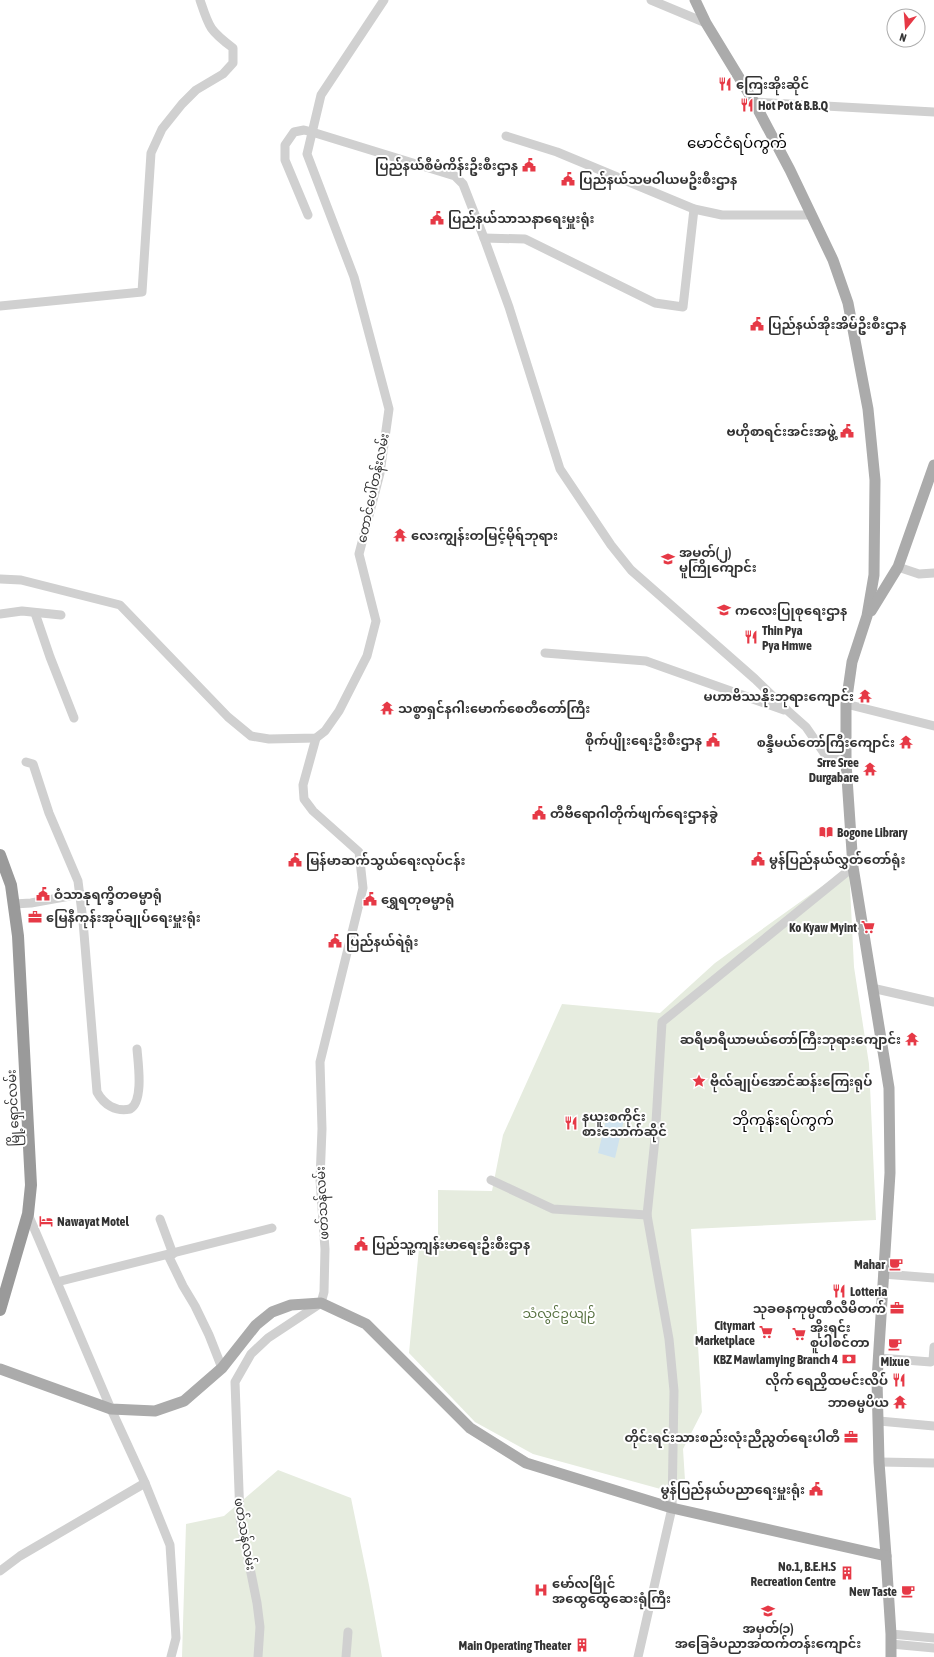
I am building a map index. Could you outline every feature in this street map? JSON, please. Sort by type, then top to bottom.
[{"type":"highway","name":"မြို့ရှောင်လမ်း","points":[[0,854],[11,885],[18,936],[31,1185],[28,1214],[0,1310]]},
{"type":"main road","points":[[695,0],[706,23],[754,102],[812,215],[833,260],[848,303],[868,409],[875,488],[874,575],[868,616],[852,662],[846,704],[846,763],[853,867],[889,1088],[890,1173],[878,1380],[879,1462],[891,1639],[890,1657]]},
{"type":"main road","points":[[868,616],[898,567],[934,464]]},
{"type":"main road","points":[[0,1369],[112,1409],[155,1410],[184,1401],[222,1368],[256,1325],[272,1312],[291,1305],[321,1303],[366,1324],[470,1428],[526,1463],[672,1508],[886,1556]]},
{"type":"street","points":[[0,306],[142,292],[152,153],[162,129],[182,104],[196,90],[223,74],[233,63],[233,48],[212,31],[207,22],[200,0]]},
{"type":"street","name":"တောင်ပေါ်တန်းလမ်း","points":[[316,738],[325,731],[339,711],[367,656],[376,621],[359,554],[380,473],[389,410],[354,277],[307,154],[321,94],[384,0]]},
{"type":"street","points":[[651,0],[706,23]]},
{"type":"street","points":[[754,102],[934,112]]},
{"type":"street","points":[[308,215],[285,160],[285,145],[294,132],[304,130],[312,132],[455,176],[463,184],[509,307],[560,469],[611,545],[631,570],[755,679],[806,727],[824,753],[846,763]]},
{"type":"street","points":[[506,136],[557,152],[694,209],[722,215],[812,215]]},
{"type":"street","points":[[484,238],[525,240],[655,302],[683,306],[694,209]]},
{"type":"street","points":[[898,567],[919,574],[934,573]]},
{"type":"street","points":[[0,579],[21,580],[120,605],[228,717],[251,736],[269,739],[316,738]]},
{"type":"street","points":[[0,614],[22,611],[61,615]]},
{"type":"street","points":[[35,613],[50,657],[74,718]]},
{"type":"street","points":[[545,653],[646,661],[788,711]]},
{"type":"street","points":[[846,704],[934,726]]},
{"type":"street","name":"ဖတ်သန်လမ်း","points":[[258,1657],[260,1627],[257,1603],[240,1518],[235,1382],[251,1354],[268,1338],[321,1303],[324,1292],[325,1249],[320,1180],[322,1129],[320,1062],[364,888],[359,852],[313,811],[304,799],[303,785],[316,738]]},
{"type":"street","points":[[26,762],[33,764],[49,813],[78,881],[81,894],[97,1092],[103,1102],[118,1109],[130,1109],[136,1103],[139,1085],[137,1049]]},
{"type":"street","points":[[638,1657],[672,1508],[674,1391],[669,1339],[647,1215],[655,1139],[662,1022],[853,867]]},
{"type":"street","points":[[14,904],[31,903],[81,894]]},
{"type":"street","points":[[872,988],[934,1002]]},
{"type":"street","points":[[491,1180],[553,1209],[647,1215]]},
{"type":"street","points":[[28,1214],[145,1483],[170,1545],[176,1638],[171,1657]]},
{"type":"street","points":[[160,1219],[183,1286],[195,1306],[209,1335],[222,1368]]},
{"type":"street","points":[[57,1282],[272,1228]]},
{"type":"street","points":[[883,1274],[934,1278]]},
{"type":"street","points":[[879,1358],[931,1362],[933,1360],[934,1347]]},
{"type":"street","points":[[879,1421],[934,1426]]},
{"type":"street","points":[[879,1462],[934,1463]]},
{"type":"street","points":[[0,1572],[20,1556],[145,1483]]},
{"type":"street","points":[[346,1657],[348,1632]]},
{"type":"street","points":[[891,1639],[934,1638]]},
{"type":"street","points":[[891,1639],[934,1648]]},
{"type":"green space","name":"သံလွင်ဥယျဉ်","points":[[849,867],[854,967],[869,1064],[876,1220],[691,1229],[702,1412],[683,1449],[686,1496],[533,1454],[475,1422],[409,1353],[419,1248],[438,1248],[438,1190],[492,1191],[503,1135],[562,1004],[660,1013],[715,963]]},
{"type":"green space","points":[[278,1470],[351,1498],[382,1657],[182,1657],[186,1524],[224,1516]]},
{"type":"water","points":[[607,1116],[624,1120],[615,1158],[598,1153]]},
{"type":"place","name":"ကြေးအိုးဆိုင်","points":[[725,84]]},
{"type":"place","name":"Hot Pot & B.B.Q","points":[[747,105]]},
{"type":"place","name":"ပြည်နယ်စီမံကိန်းဦးစီးဌာန","points":[[529,165]]},
{"type":"place","name":"ပြည်နယ်သမဝါယမဦးစီးဌာန","points":[[568,179]]},
{"type":"place","name":"ပြည်နယ်သာသနာရေးမှူးရုံး","points":[[437,218]]},
{"type":"place","name":"ပြည်နယ်အိုးအိမ်ဦးစီးဌာန","points":[[757,324]]},
{"type":"place","name":"ဗဟိုစာရင်းအင်းအဖွဲ့","points":[[847,431]]},
{"type":"place","name":"လေးကျွန်းတမြင့်မိုရ်ဘုရား","points":[[400,535]]},
{"type":"place","name":"အမှတ်(၂) မူကြိုကျောင်း","points":[[668,559]]},
{"type":"place","name":"ကလေးပြုစုရေးဌာန","points":[[724,610]]},
{"type":"place","name":"Thin Pya Pya Hmwe","points":[[751,637]]},
{"type":"place","name":"မဟာဗိဿနိုးဘုရားကျောင်း","points":[[865,696]]},
{"type":"place","name":"သစ္စာရှင်နဂါးမောက်စေတီတော်ကြီး","points":[[387,708]]},
{"type":"place","name":"စိုက်ပျိုးရေးဦးစီးဌာန","points":[[713,740]]},
{"type":"place","name":"စန္ဒီမယ်တော်ကြီးကျောင်း","points":[[906,742]]},
{"type":"place","name":"Srre Sree Durgabare","points":[[870,769]]},
{"type":"place","name":"တီဗီရောဂါတိုက်ဖျက်ရေးဌာနခွဲ","points":[[539,813]]},
{"type":"place","name":"Bogone Library","points":[[826,832]]},
{"type":"place","name":"မွန်ပြည်နယ်လွှတ်တော်ရုံး","points":[[758,859]]},
{"type":"place","name":"မြန်မာဆက်သွယ်ရေးလုပ်ငန်း","points":[[295,860]]},
{"type":"place","name":"ဝံသာနုရက္ခိတဓမ္မာရုံ","points":[[43,894]]},
{"type":"place","name":"ရွှေရတုဓမ္မာရုံ","points":[[370,899]]},
{"type":"place","name":"မြေနီကုန်းအုပ်ချုပ်ရေးမှူးရုံး","points":[[35,917]]},
{"type":"place","name":"Ko Kyaw Myint","points":[[868,927]]},
{"type":"place","name":"ပြည်နယ်ရဲရုံး","points":[[335,941]]},
{"type":"place","name":"ဆရီမာရီယာမယ်တော်ကြီးဘုရားကျောင်း","points":[[912,1039]]},
{"type":"place","name":"ဗိုလ်ချုပ်အောင်ဆန်းကြေးရုပ်","points":[[699,1081]]},
{"type":"place","name":"နယူးစကိုင်း စားသောက်ဆိုင်","points":[[571,1123]]},
{"type":"place","name":"Nawayat Motel","points":[[46,1221]]},
{"type":"place","name":"ပြည်သူ့ကျန်းမာရေးဦးစီးဌာန","points":[[361,1244]]},
{"type":"place","name":"Mahar","points":[[896,1264]]},
{"type":"place","name":"Lotteria","points":[[839,1291]]},
{"type":"place","name":"သုခဓနကုမ္ပဏီလီမိတက်","points":[[897,1308]]},
{"type":"place","name":"Citymart Marketplace","points":[[766,1332]]},
{"type":"place","name":"အိုးရှင်း စူပါစင်တာ","points":[[799,1334]]},
{"type":"place","name":"Mixue","points":[[895,1344]]},
{"type":"place","name":"KBZ Mawlamying Branch 4","points":[[849,1359]]},
{"type":"place","name":"လိုက် ရေညှိထမင်းလိပ်","points":[[899,1380]]},
{"type":"place","name":"ဘာဓမ္မပိယ","points":[[900,1402]]},
{"type":"place","name":"တိုင်းရင်းသားစည်းလုံးညီညွတ်ရေးပါတီ","points":[[851,1437]]},
{"type":"place","name":"မွန်ပြည်နယ်ပညာရေးမှူးရုံး","points":[[816,1489]]},
{"type":"place","name":"No.1, B.E.H.S Recreation Centre","points":[[847,1573]]},
{"type":"place","name":"မော်လမြိုင် အထွေထွေဆေးရုံကြီး","points":[[541,1590]]},
{"type":"place","name":"New Taste","points":[[908,1591]]},
{"type":"place","name":"အမှတ်(၁) အခြေခံပညာအထက်တန်းကျောင်း","points":[[768,1611]]},
{"type":"place","name":"Main Operating Theater","points":[[582,1645]]},
{"type":"district","name":"မောင်ငံရပ်ကွက်","points":[[737,142]]},
{"type":"district","name":"ဘိုကုန်းရပ်ကွက်","points":[[783,1119]]}]
